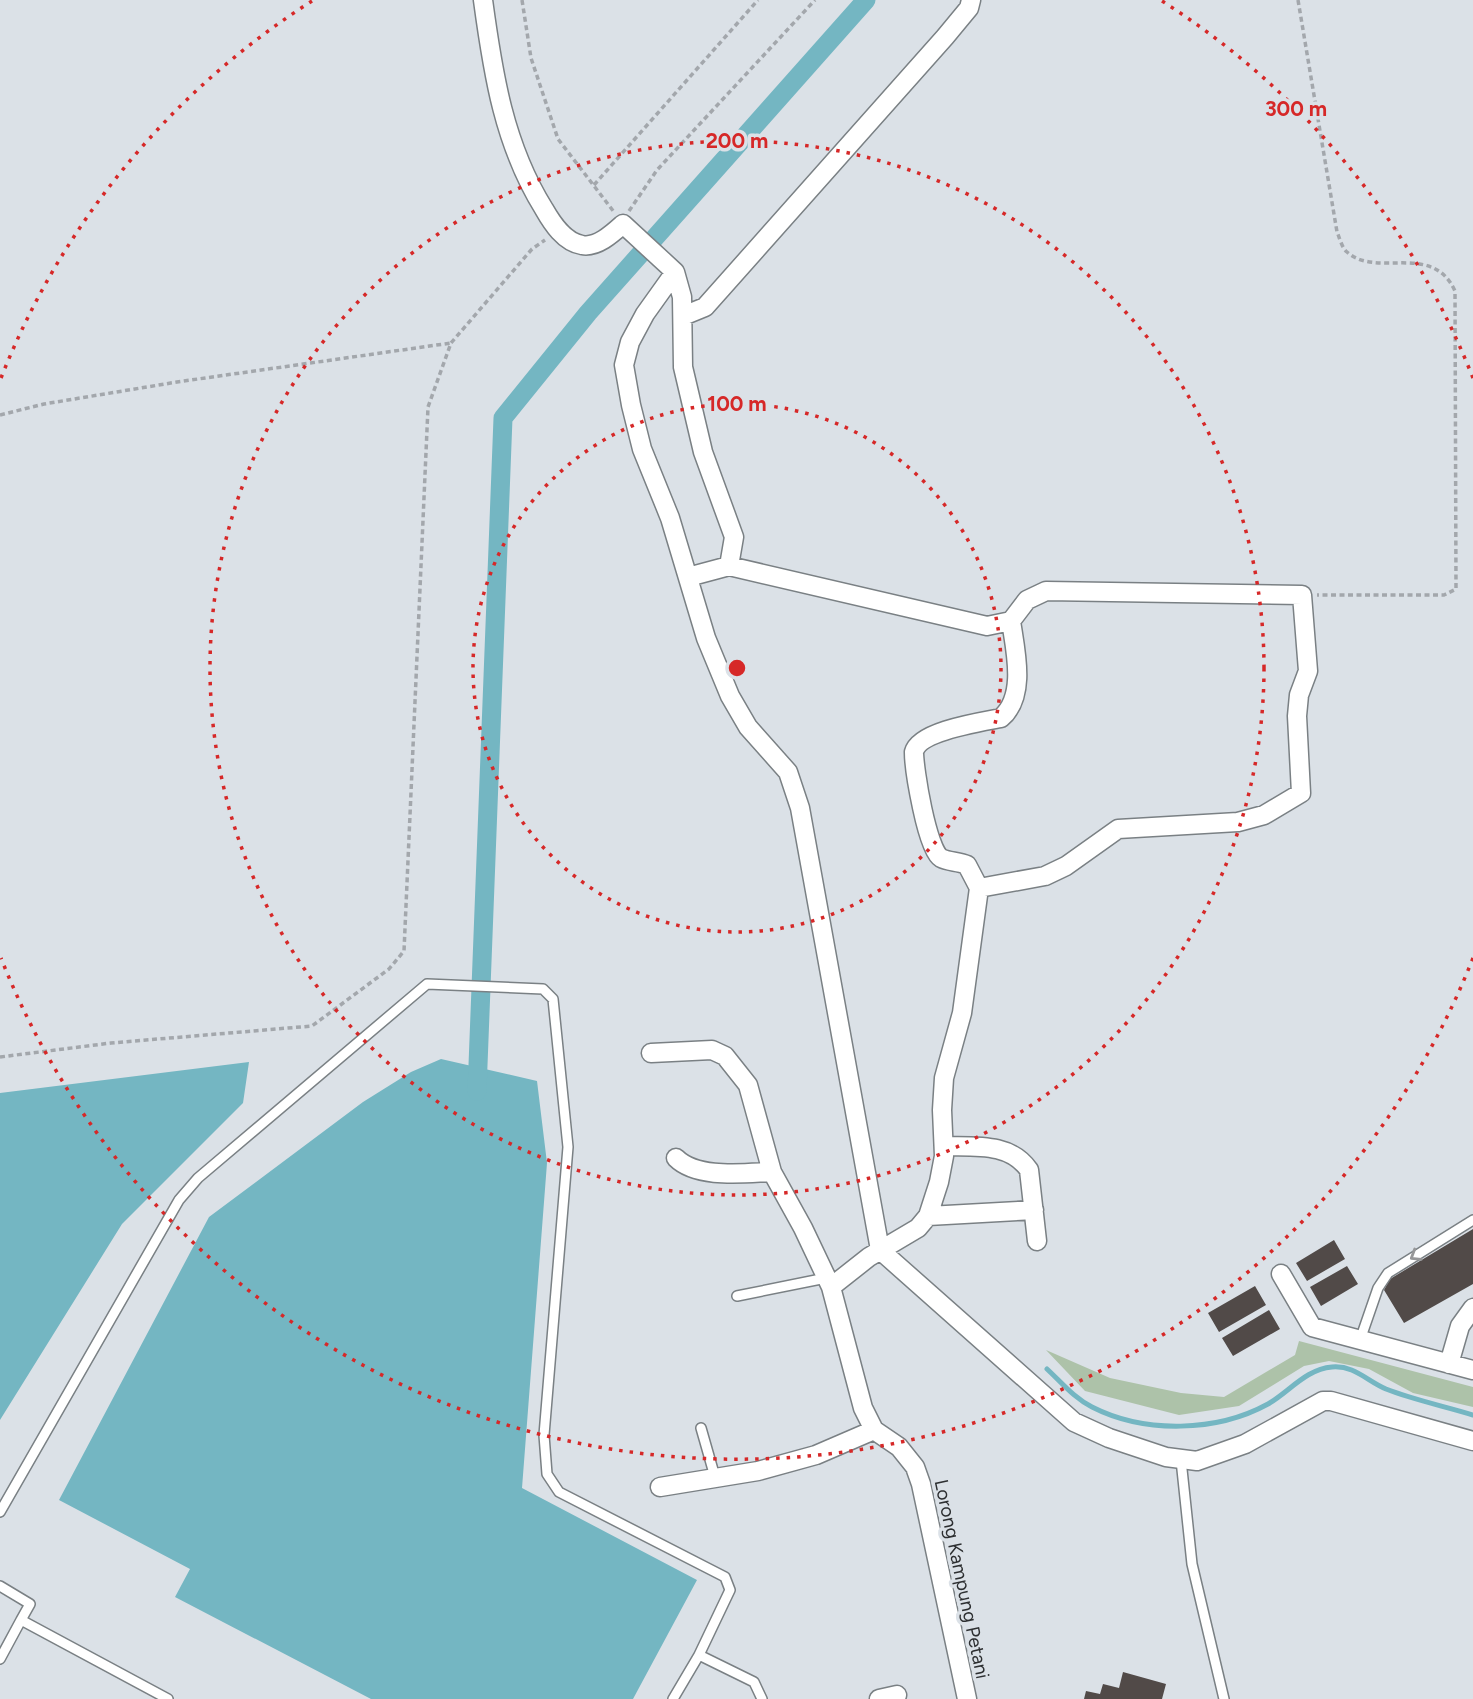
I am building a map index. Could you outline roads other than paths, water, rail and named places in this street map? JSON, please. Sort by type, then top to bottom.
[{"type":"street","points":[[483,0],[493,74],[508,131],[527,182],[558,230],[582,245],[602,240],[627,227],[671,268],[683,316],[683,367],[703,452],[734,537],[729,566]]},
{"type":"street","points":[[683,316],[705,307],[945,37],[969,8],[971,0]]},
{"type":"street","points":[[671,268],[630,342],[624,365],[642,449],[688,577],[706,638],[730,696],[748,727],[788,772],[800,808],[880,1250],[1074,1422],[1109,1437],[1181,1460],[1211,1459],[1245,1444],[1324,1401],[1331,1401],[1473,1441]]},
{"type":"street","points":[[688,577],[729,566],[987,626],[999,626],[1011,621],[1027,600],[1054,590],[1302,595],[1308,671],[1299,695],[1297,716],[1301,793],[1264,814],[1238,822],[1118,829],[1066,866],[1045,876],[979,888]]},
{"type":"street","points":[[828,1283],[918,1228],[928,1216],[939,1182],[944,1146],[944,1078],[962,1013],[979,888],[967,864],[943,859],[934,849],[918,793],[914,752],[915,746],[926,737],[1001,718],[1009,709],[1017,687],[1011,621]]},
{"type":"street","points":[[652,1053],[697,1048],[726,1056],[748,1086],[772,1172],[803,1228],[828,1283],[856,1386],[874,1430],[816,1455],[758,1471],[660,1487]]},
{"type":"street","points":[[944,1146],[985,1147],[1016,1154],[1029,1171],[1037,1241]]},
{"type":"street","points":[[676,1158],[691,1168],[704,1170],[772,1172]]},
{"type":"street","points":[[928,1216],[1034,1210]]},
{"type":"street","points":[[1281,1274],[1312,1327],[1473,1370]]},
{"type":"street","points":[[1449,1364],[1460,1326],[1473,1308]]},
{"type":"street","name":"Lorong Kampung Petani","points":[[874,1430],[899,1447],[915,1467],[967,1699]]},
{"type":"street","points":[[879,1699],[897,1695]]},
{"type":"lane","points":[[0,1512],[179,1200],[191,1185],[412,993],[427,984],[543,989],[553,999],[568,1147],[544,1435],[547,1474],[559,1492],[725,1577],[730,1590],[699,1655],[673,1699]]},
{"type":"lane","points":[[1360,1340],[1378,1288],[1388,1273],[1473,1220]]},
{"type":"lane","points":[[737,1296],[828,1283]]},
{"type":"lane","points":[[701,1428],[715,1477]]},
{"type":"lane","points":[[1181,1460],[1192,1564],[1224,1699]]},
{"type":"lane","points":[[0,1586],[30,1604],[0,1659]]},
{"type":"lane","points":[[22,1620],[168,1699]]},
{"type":"lane","points":[[699,1655],[754,1682],[762,1699]]},
{"type":"water","points":[[441,1059],[537,1081],[547,1163],[522,1488],[697,1580],[633,1699],[371,1699],[175,1597],[190,1569],[59,1500],[209,1217],[363,1102],[411,1072]]},
{"type":"water","points":[[249,1062],[243,1103],[122,1224],[0,1420],[0,1093]]},
{"type":"waterway","points":[[477,1091],[503,418],[588,313],[866,0]]},
{"type":"waterway","points":[[1047,1369],[1074,1395],[1092,1407],[1113,1416],[1158,1425],[1204,1424],[1248,1413],[1268,1404],[1314,1372],[1332,1367],[1347,1368],[1397,1393],[1473,1415]]}]
